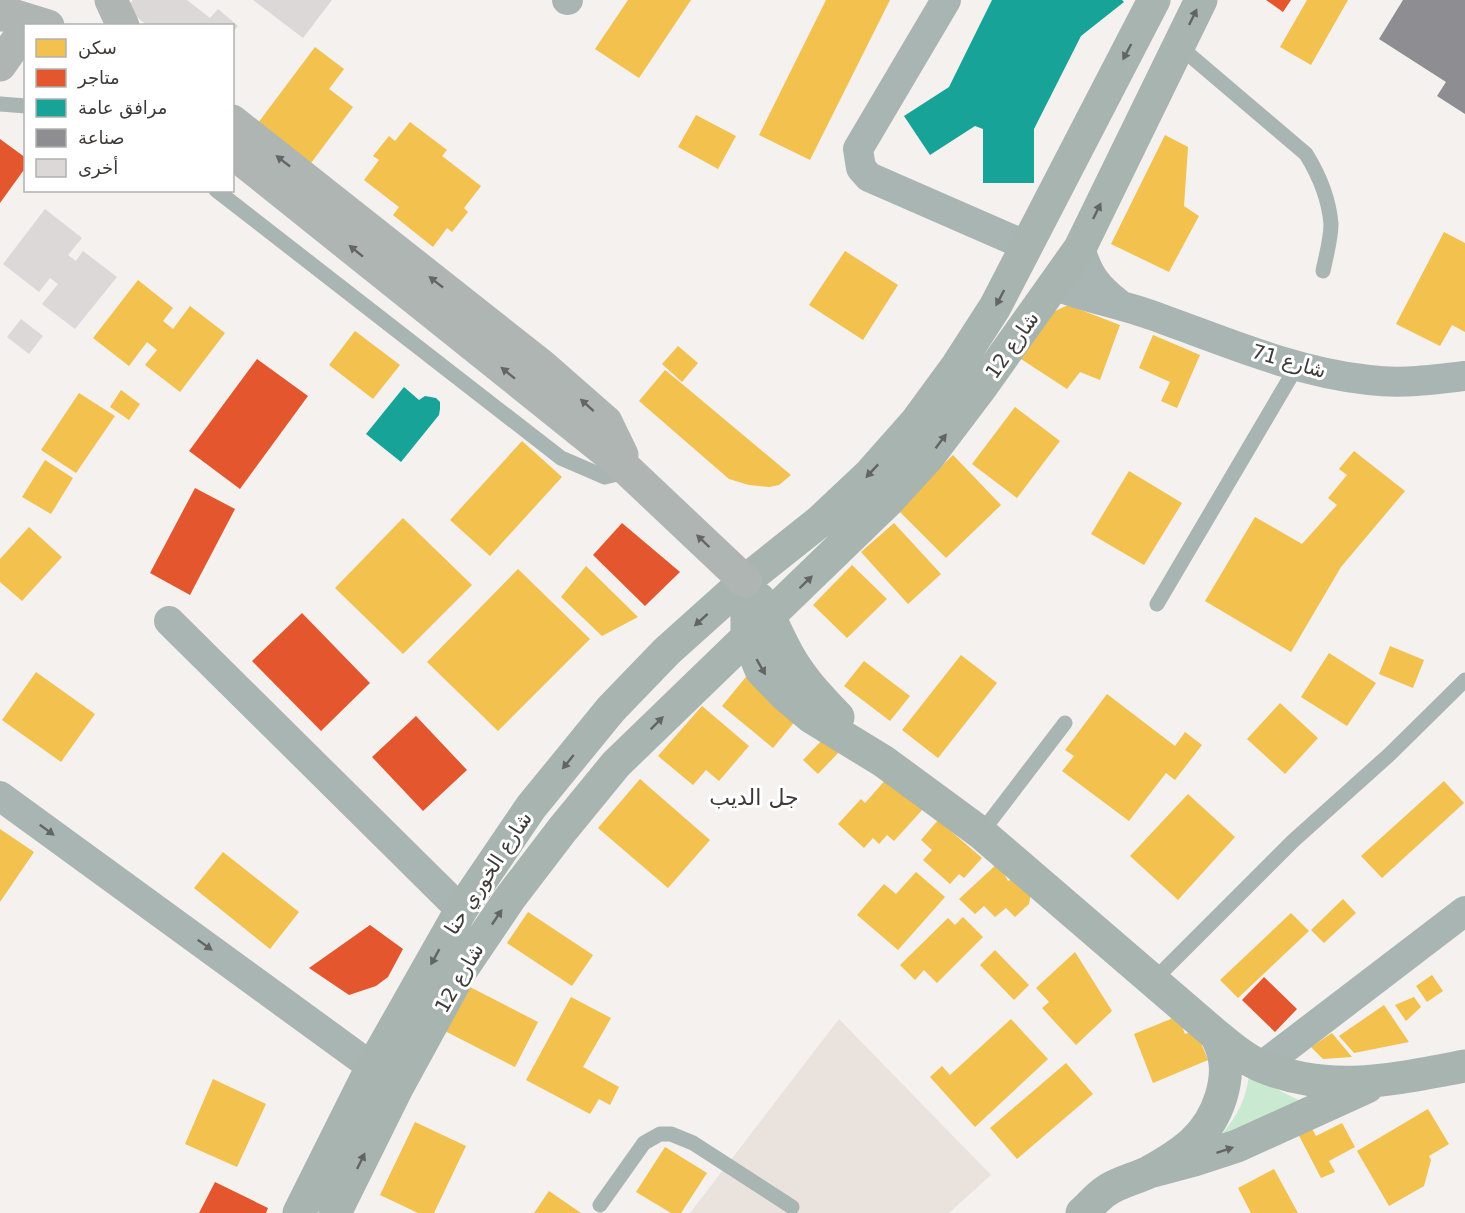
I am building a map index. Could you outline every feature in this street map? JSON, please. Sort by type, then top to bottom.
[{"type":"highway","points":[[29,24],[45,0]]},
{"type":"highway","points":[[111,0],[122,24]]},
{"type":"highway","points":[[0,15],[9,14],[42,24]]},
{"type":"highway","points":[[0,65],[24,31]]},
{"type":"highway","points":[[234,123],[541,365],[606,422],[624,466]]},
{"type":"highway","points":[[234,154],[624,466],[755,607]]},
{"type":"street","points":[[946,0],[858,149],[859,162],[869,177],[1027,246]]},
{"type":"street","name":"شارع 12","points":[[755,607],[776,556],[819,522],[870,474],[916,422],[957,366],[982,327],[1027,246],[1154,0]]},
{"type":"street","name":"شارع 12","points":[[335,1213],[398,1086],[462,969],[510,898],[562,830],[616,764],[755,607],[862,526],[929,456],[1014,344],[1080,248],[1201,0]]},
{"type":"street","points":[[1054,285],[1050,269],[1050,253],[1054,238],[1089,162],[1097,137],[1103,97]]},
{"type":"street","name":"شارع 71","points":[[1080,248],[1087,270],[1100,290],[1119,304]]},
{"type":"street","name":"شارع 71","points":[[1054,285],[1077,294],[1119,304],[1297,366],[1370,380],[1426,381],[1465,376]]},
{"type":"street","points":[[755,607],[800,674],[820,699],[882,761],[981,833],[1246,1059],[1262,1066],[1323,1083],[1384,1080],[1465,1066]]},
{"type":"street","name":"شارع الخوري حنا","points":[[299,1213],[372,1067],[461,910],[531,807],[611,709],[667,651],[755,607]]},
{"type":"street","points":[[169,621],[461,910]]},
{"type":"street","points":[[0,796],[398,1086]]},
{"type":"street","points":[[1262,1066],[1465,911]]},
{"type":"street","points":[[1149,1172],[1194,1142],[1202,1135],[1213,1117],[1227,1074],[1224,1050],[1216,1035]]},
{"type":"street","points":[[1082,1213],[1106,1191],[1149,1172],[1237,1146],[1384,1080]]},
{"type":"lane","points":[[1179,46],[1306,154],[1318,173],[1331,225],[1323,271]]},
{"type":"lane","points":[[0,104],[24,106]]},
{"type":"lane","points":[[219,192],[561,458],[605,477],[624,466]]},
{"type":"lane","points":[[1157,604],[1297,366]]},
{"type":"lane","points":[[1153,981],[1293,841],[1390,754],[1465,680]]},
{"type":"lane","points":[[981,833],[1065,723]]},
{"type":"lane","points":[[600,1205],[644,1143],[660,1134],[671,1134],[693,1143],[793,1211]]},
{"type":"shaded area","points":[[839,1019],[991,1175],[949,1213],[690,1213]]},
{"type":"green space","points":[[1249,1075],[1312,1107],[1222,1134],[1240,1106],[1246,1092]]},
{"type":"building: سكن","points":[[628,0],[691,0],[639,78],[595,49]]},
{"type":"building: سكن","points":[[826,0],[890,0],[810,160],[759,135]]},
{"type":"building: سكن","points":[[1307,0],[1348,0],[1311,65],[1280,47]]},
{"type":"building: سكن","points":[[315,47],[344,69],[329,89],[353,107],[311,163],[258,123]]},
{"type":"building: سكن","points":[[696,115],[736,136],[718,169],[678,147]]},
{"type":"building: سكن","points":[[410,122],[447,150],[442,156],[481,186],[464,208],[468,212],[452,232],[447,228],[433,247],[393,215],[399,207],[364,180],[379,160],[373,156],[389,136],[395,141]]},
{"type":"building: سكن","points":[[1165,135],[1188,147],[1184,206],[1199,216],[1169,272],[1111,244]]},
{"type":"building: سكن","points":[[1444,232],[1465,243],[1465,332],[1452,325],[1440,346],[1396,324]]},
{"type":"building: سكن","points":[[845,251],[898,285],[863,340],[809,305]]},
{"type":"building: سكن","points":[[138,280],[173,308],[163,321],[173,329],[190,306],[225,333],[180,392],[145,365],[157,350],[147,342],[129,366],[93,338]]},
{"type":"building: سكن","points":[[1068,305],[1120,325],[1100,380],[1080,372],[1067,389],[1021,359],[1047,315]]},
{"type":"building: سكن","points":[[355,331],[400,365],[373,399],[329,365]]},
{"type":"building: سكن","points":[[1153,335],[1200,355],[1177,408],[1161,401],[1170,382],[1139,368]]},
{"type":"building: سكن","points":[[678,346],[698,363],[682,382],[662,364]]},
{"type":"building: سكن","points":[[665,370],[791,475],[779,485],[769,487],[749,485],[729,479],[639,401]]},
{"type":"building: سكن","points":[[121,390],[140,404],[129,420],[110,407]]},
{"type":"building: سكن","points":[[79,393],[115,416],[76,473],[41,450]]},
{"type":"building: سكن","points":[[1015,407],[1060,441],[1017,498],[972,464]]},
{"type":"building: سكن","points":[[522,441],[562,477],[490,556],[450,520]]},
{"type":"building: سكن","points":[[1354,451],[1405,491],[1341,567],[1291,652],[1205,601],[1255,517],[1302,544],[1337,505],[1328,498],[1347,475],[1339,469]]},
{"type":"building: سكن","points":[[953,455],[1001,505],[946,558],[897,509]]},
{"type":"building: سكن","points":[[45,460],[73,478],[51,514],[22,497]]},
{"type":"building: سكن","points":[[1129,471],[1182,503],[1144,565],[1091,534]]},
{"type":"building: سكن","points":[[403,518],[472,585],[403,654],[335,588]]},
{"type":"building: سكن","points":[[894,523],[941,574],[908,604],[861,552]]},
{"type":"building: سكن","points":[[29,527],[62,557],[22,601],[0,582],[0,559]]},
{"type":"building: سكن","points":[[852,565],[887,599],[847,638],[813,605]]},
{"type":"building: سكن","points":[[586,566],[638,617],[602,636],[561,597]]},
{"type":"building: سكن","points":[[518,569],[590,639],[498,731],[427,662]]},
{"type":"building: سكن","points":[[1390,646],[1424,660],[1413,688],[1379,674]]},
{"type":"building: سكن","points":[[1329,653],[1376,683],[1347,726],[1301,697]]},
{"type":"building: سكن","points":[[961,655],[997,683],[938,758],[902,730]]},
{"type":"building: سكن","points":[[864,661],[910,696],[890,721],[844,686]]},
{"type":"building: سكن","points":[[36,672],[95,714],[61,762],[2,720]]},
{"type":"building: سكن","points":[[750,672],[801,714],[773,748],[722,706]]},
{"type":"building: سكن","points":[[1107,694],[1175,746],[1185,732],[1202,745],[1175,780],[1166,773],[1129,821],[1062,771],[1074,756],[1065,750]]},
{"type":"building: سكن","points":[[1280,703],[1318,738],[1285,774],[1247,739]]},
{"type":"building: سكن","points":[[702,706],[749,746],[719,781],[706,770],[693,785],[658,756]]},
{"type":"building: سكن","points":[[825,737],[840,751],[818,774],[803,760]]},
{"type":"building: سكن","points":[[888,777],[923,809],[894,841],[887,835],[879,844],[873,838],[864,848],[838,824],[861,799],[865,803]]},
{"type":"building: سكن","points":[[640,779],[710,840],[668,888],[598,828]]},
{"type":"building: سكن","points":[[1444,781],[1464,803],[1382,878],[1361,856]]},
{"type":"building: سكن","points":[[1188,794],[1235,837],[1178,900],[1130,856]]},
{"type":"building: سكن","points":[[938,820],[982,858],[964,878],[959,874],[950,884],[923,860],[932,850],[921,840]]},
{"type":"building: سكن","points":[[0,829],[34,852],[0,902]]},
{"type":"building: سكن","points":[[223,852],[299,912],[270,949],[194,888]]},
{"type":"building: سكن","points":[[998,863],[1008,881],[1012,879],[1031,893],[1029,904],[1015,917],[1006,908],[995,917],[984,906],[975,914],[959,899]]},
{"type":"building: سكن","points":[[916,872],[945,897],[898,950],[857,915],[884,884],[896,894]]},
{"type":"building: سكن","points":[[1343,899],[1356,913],[1324,943],[1311,930]]},
{"type":"building: سكن","points":[[528,912],[593,955],[572,986],[507,943]]},
{"type":"building: سكن","points":[[1291,913],[1309,931],[1238,998],[1220,980]]},
{"type":"building: سكن","points":[[963,917],[983,937],[937,983],[924,970],[915,980],[900,965],[948,918],[955,925]]},
{"type":"building: سكن","points":[[995,950],[1029,985],[1014,1000],[980,965]]},
{"type":"building: سكن","points":[[1075,952],[1112,1011],[1076,1045],[1042,1008],[1049,1002],[1036,988]]},
{"type":"building: سكن","points":[[1432,975],[1443,991],[1427,1002],[1416,986]]},
{"type":"building: سكن","points":[[468,986],[538,1022],[515,1067],[445,1031]]},
{"type":"building: سكن","points":[[571,997],[611,1018],[583,1067],[619,1087],[610,1105],[599,1099],[590,1114],[526,1080]]},
{"type":"building: سكن","points":[[1414,997],[1421,1007],[1406,1021],[1395,1005]]},
{"type":"building: سكن","points":[[1384,1005],[1409,1042],[1354,1053],[1339,1036]]},
{"type":"building: سكن","points":[[1178,1016],[1185,1034],[1196,1030],[1208,1060],[1153,1083],[1134,1034]]},
{"type":"building: سكن","points":[[1011,1019],[1048,1059],[975,1127],[930,1077],[942,1066],[950,1075]]},
{"type":"building: سكن","points":[[1332,1033],[1352,1057],[1323,1059],[1311,1047]]},
{"type":"building: سكن","points":[[1066,1063],[1093,1094],[1017,1159],[990,1128]]},
{"type":"building: سكن","points":[[213,1079],[266,1104],[237,1167],[185,1144]]},
{"type":"building: سكن","points":[[1428,1109],[1449,1144],[1429,1156],[1431,1160],[1424,1186],[1389,1206],[1357,1151]]},
{"type":"building: سكن","points":[[1308,1121],[1316,1136],[1342,1123],[1355,1147],[1329,1161],[1335,1172],[1321,1178],[1295,1128]]},
{"type":"building: سكن","points":[[415,1122],[466,1146],[434,1213],[418,1213],[380,1195]]},
{"type":"building: سكن","points":[[665,1147],[707,1173],[681,1213],[671,1213],[636,1192]]},
{"type":"building: سكن","points":[[1274,1169],[1298,1213],[1251,1213],[1238,1188]]},
{"type":"building: سكن","points":[[549,1191],[581,1213],[534,1213]]},
{"type":"building: متاجر","points":[[1266,0],[1291,0],[1283,12]]},
{"type":"building: متاجر","points":[[0,139],[24,157],[24,170],[0,203]]},
{"type":"building: متاجر","points":[[257,359],[308,396],[240,489],[189,451]]},
{"type":"building: متاجر","points":[[195,488],[235,509],[190,595],[150,573]]},
{"type":"building: متاجر","points":[[622,523],[680,572],[645,606],[593,555]]},
{"type":"building: متاجر","points":[[302,613],[370,683],[321,731],[252,661]]},
{"type":"building: متاجر","points":[[416,716],[467,770],[423,811],[372,757]]},
{"type":"building: متاجر","points":[[370,925],[403,949],[388,977],[376,986],[349,995],[309,968]]},
{"type":"building: متاجر","points":[[1264,977],[1297,1009],[1275,1032],[1242,1000]]},
{"type":"building: متاجر","points":[[215,1182],[268,1208],[266,1213],[199,1213]]},
{"type":"building: مرافق عامة","points":[[992,0],[1122,0],[1124,2],[1081,36],[1034,129],[1034,183],[983,183],[983,129],[975,126],[930,155],[904,116],[949,87]]},
{"type":"building: مرافق عامة","points":[[404,387],[419,400],[425,396],[436,398],[440,402],[440,409],[439,415],[401,462],[366,434]]},
{"type":"building: صناعة","points":[[1403,0],[1465,0],[1465,114],[1437,96],[1446,82],[1379,39]]},
{"type":"building: أخرى","points":[[133,0],[187,0],[210,18],[218,9],[238,26],[234,31],[234,24],[146,24],[126,8]]},
{"type":"building: أخرى","points":[[253,0],[332,0],[303,38]]},
{"type":"building: أخرى","points":[[45,209],[82,238],[68,255],[76,261],[83,251],[117,277],[75,329],[42,304],[58,284],[50,278],[39,292],[3,264]]},
{"type":"building: أخرى","points":[[21,319],[43,336],[29,354],[7,337]]},
{"type":"district","name":"جل الديب","points":[[754,797]]}]
